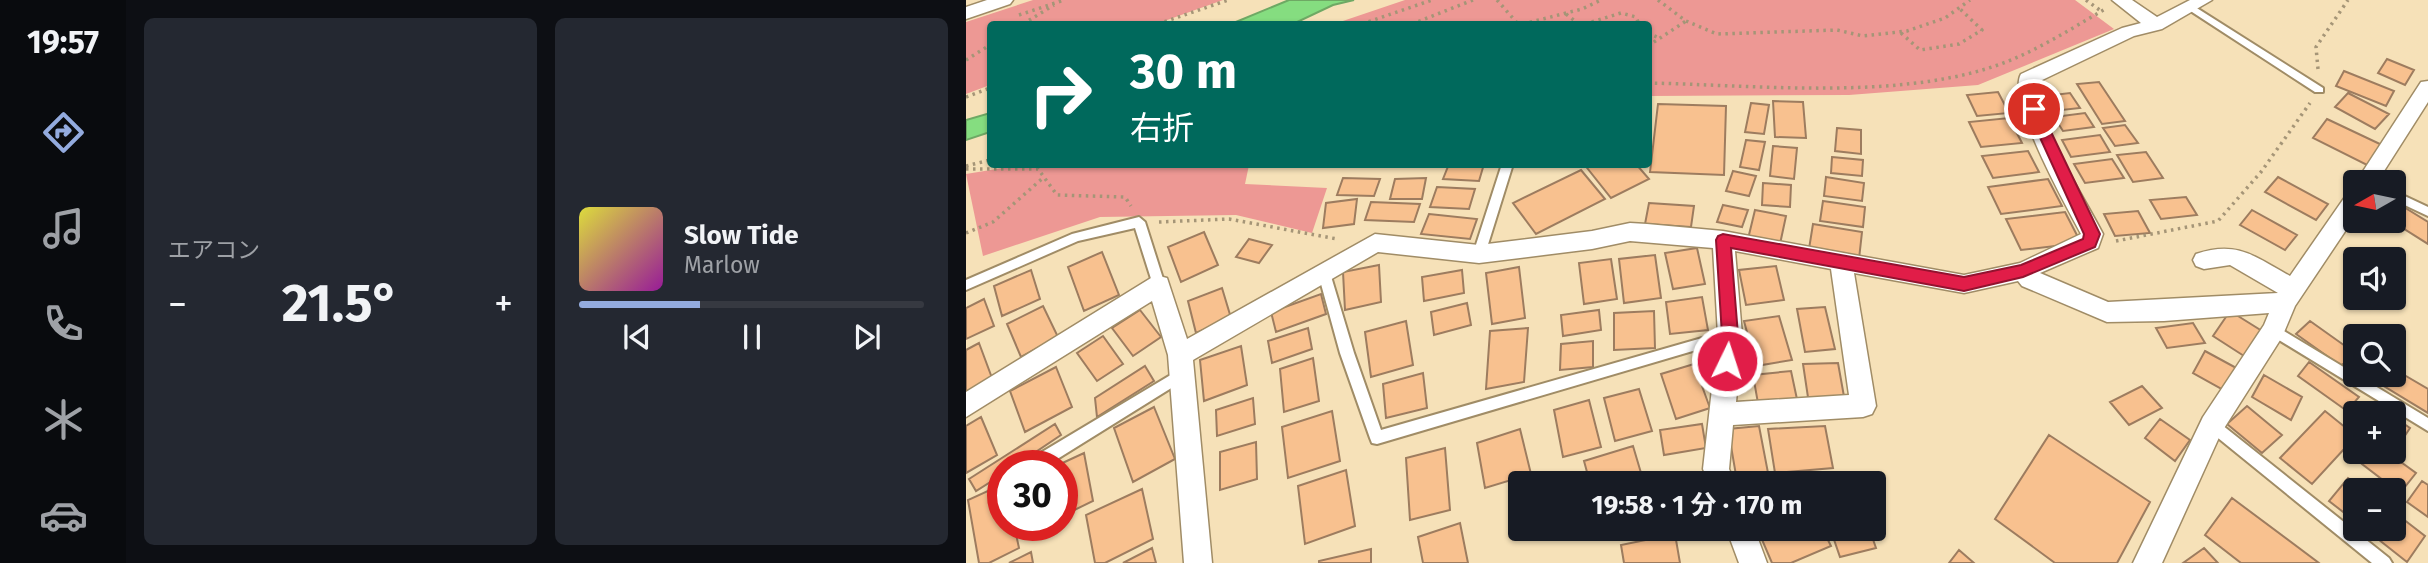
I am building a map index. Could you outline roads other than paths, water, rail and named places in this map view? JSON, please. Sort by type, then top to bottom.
[{"type":"street","points":[[966,13],[1004,0]]},
{"type":"street","points":[[2116,3],[2156,25]]},
{"type":"street","points":[[1182,364],[1375,243],[1479,254],[1592,240],[1630,232],[1723,240],[1964,284],[2023,271],[2090,242],[2092,234],[2041,130],[2026,88],[2028,79],[2128,32],[2156,25],[2197,4]]},
{"type":"street","points":[[2375,170],[2428,87]]},
{"type":"street","points":[[2147,563],[2212,425],[2274,330],[2290,296],[2343,216]]},
{"type":"street","points":[[1717,471],[1730,335],[1723,240]]},
{"type":"street","points":[[2204,260],[2234,256],[2290,296]]},
{"type":"street","points":[[1721,414],[1863,406],[1841,262]]},
{"type":"street","points":[[2023,271],[2030,279],[2107,312],[2164,312],[2290,296]]},
{"type":"street","points":[[966,406],[1159,285],[1182,364],[1198,563]]},
{"type":"street","points":[[1745,541],[1753,563]]},
{"type":"lane","points":[[2197,4],[2319,90]]},
{"type":"lane","points":[[1479,254],[1507,168]]},
{"type":"lane","points":[[2406,201],[2428,212]]},
{"type":"lane","points":[[966,285],[1076,237],[1139,222],[1159,285]]},
{"type":"lane","points":[[1324,273],[1347,353],[1377,438],[1730,335]]},
{"type":"lane","points":[[2274,330],[2428,425]]},
{"type":"lane","points":[[1056,450],[1182,364]]},
{"type":"lane","points":[[2212,425],[2384,563]]}]
